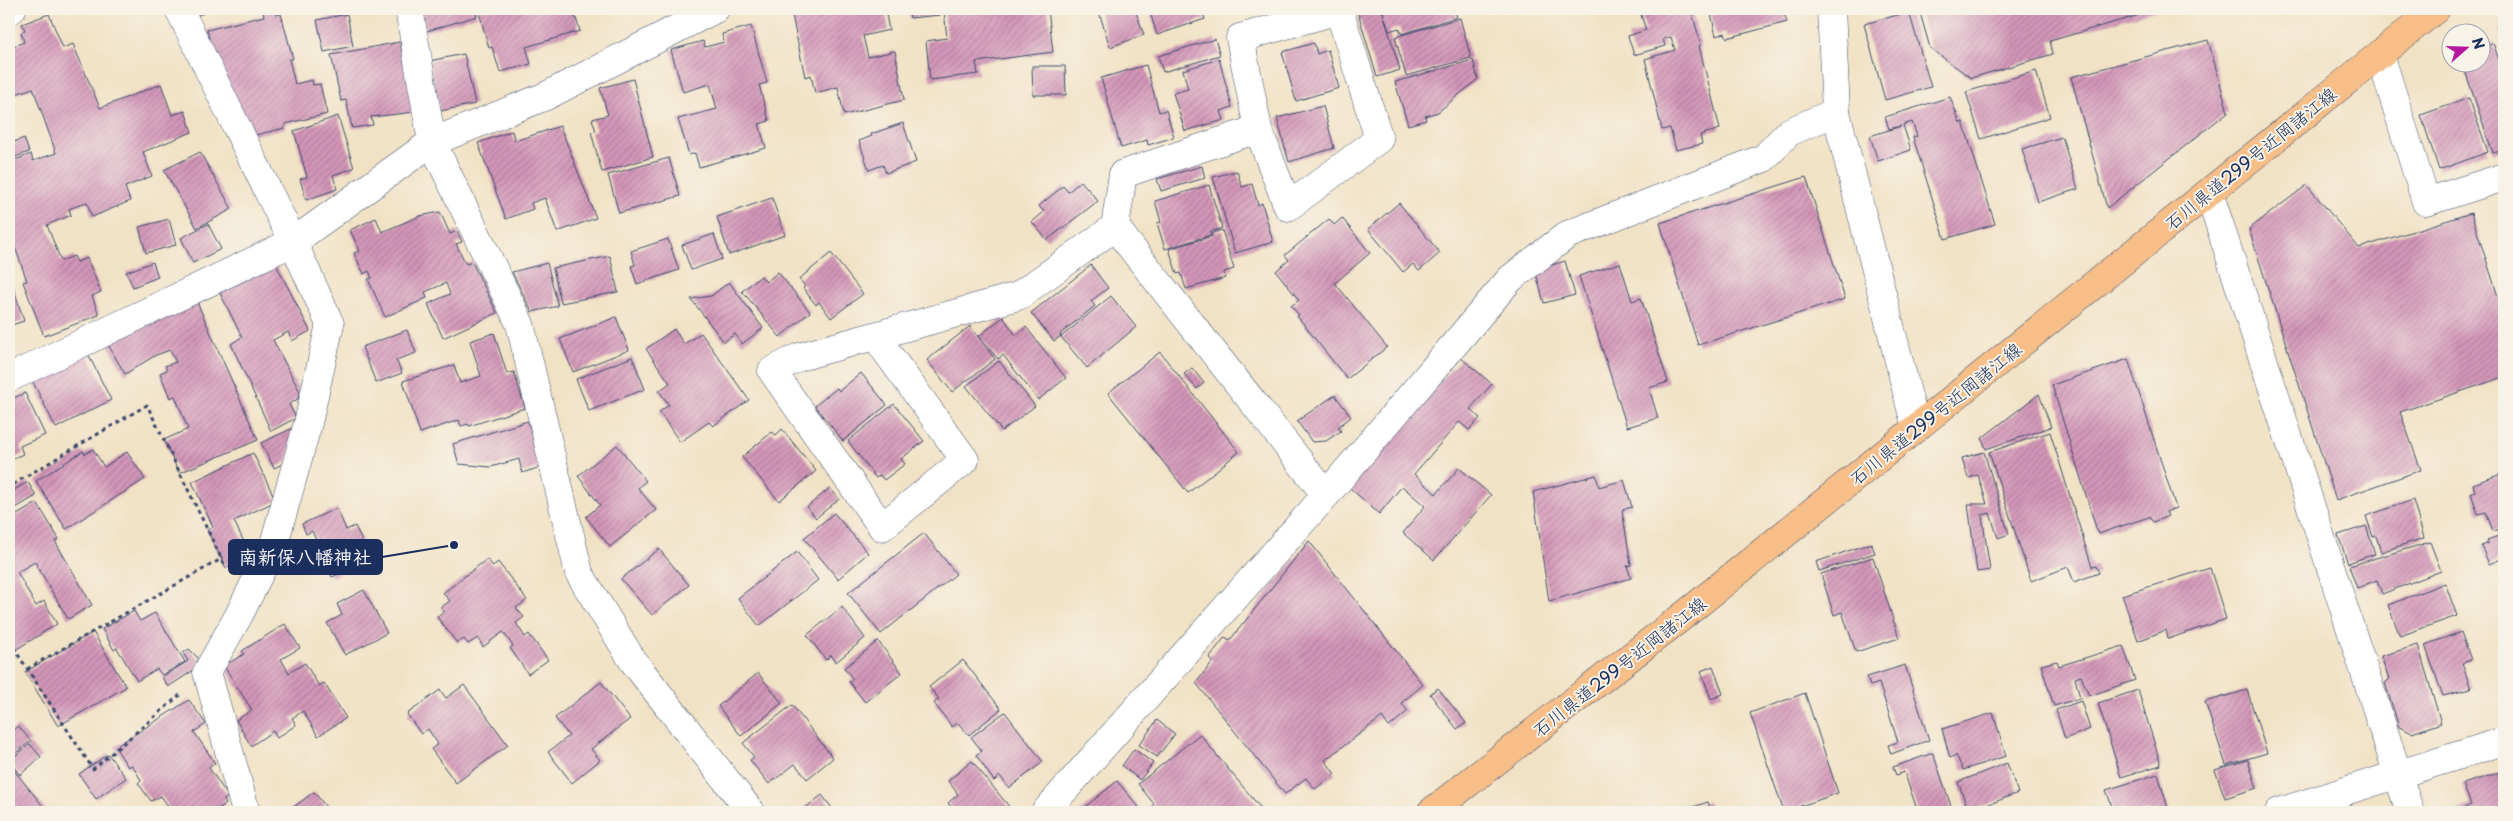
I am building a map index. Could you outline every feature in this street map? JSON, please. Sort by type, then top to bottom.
[{"type":"main road","name":"石川県道299号近岡諸江線","points":[[1431,812],[1683,616],[2436,9]]},
{"type":"street","points":[[9,12],[12,9]]},
{"type":"street","points":[[179,9],[293,242],[330,324],[308,423],[274,544],[239,615],[207,672],[246,812]]},
{"type":"street","points":[[409,9],[432,142],[520,324],[579,573],[633,661],[751,812]]},
{"type":"street","points":[[9,378],[293,242],[432,142],[546,96],[715,9]]},
{"type":"street","points":[[1831,9],[1836,112],[1916,428]]},
{"type":"street","points":[[1339,10],[1379,139],[1288,207],[1258,129],[1240,38],[1339,10]]},
{"type":"street","points":[[2380,54],[2426,202],[2504,177]]},
{"type":"street","points":[[1046,812],[1326,495],[1510,279],[1567,235],[1764,158],[1789,132],[1836,112]]},
{"type":"street","points":[[875,336],[965,460],[882,527],[772,371],[799,357],[1018,296],[1115,227],[1123,174],[1258,129]]},
{"type":"street","points":[[2209,192],[2410,812]]},
{"type":"street","points":[[1115,227],[1326,495]]},
{"type":"street","points":[[2279,812],[2504,741]]},
{"type":"path","points":[[9,490],[15,484],[146,405],[223,558],[239,615]]},
{"type":"path","points":[[28,669],[223,558]]},
{"type":"path","points":[[9,641],[93,769],[207,672]]},
{"type":"building","points":[[190,9],[215,9],[193,17]]},
{"type":"building","points":[[262,9],[274,9],[276,15],[281,14],[293,59],[289,59],[295,84],[312,80],[313,85],[320,84],[327,114],[285,124],[285,128],[251,136],[226,109],[207,30],[264,16]]},
{"type":"building","points":[[421,9],[475,9],[477,16],[427,31]]},
{"type":"building","points":[[478,9],[573,9],[580,31],[526,47],[531,64],[500,72],[492,47],[489,48]]},
{"type":"building","points":[[821,9],[885,9],[889,30],[863,36],[868,57],[895,51],[904,100],[844,115],[838,87],[815,93],[811,75],[805,77],[792,15]]},
{"type":"building","points":[[908,9],[940,9],[940,15],[910,18]]},
{"type":"building","points":[[956,9],[1048,9],[1053,52],[976,62],[978,74],[930,80],[926,41],[947,38],[944,11]]},
{"type":"building","points":[[1098,9],[1135,9],[1144,35],[1110,47]]},
{"type":"building","points":[[1149,9],[1202,9],[1205,19],[1157,35]]},
{"type":"building","points":[[1371,9],[1382,9],[1400,70],[1377,77],[1358,13]]},
{"type":"building","points":[[1382,9],[1454,9],[1457,17],[1402,34],[1399,28],[1389,31]]},
{"type":"building","points":[[1639,9],[1691,9],[1720,129],[1700,135],[1702,144],[1676,150],[1670,128],[1662,130],[1645,59],[1675,50],[1671,37],[1663,39],[1665,46],[1634,55],[1628,36],[1646,30]]},
{"type":"building","points":[[1710,9],[1789,9],[1783,11],[1787,22],[1727,38],[1725,33],[1716,36]]},
{"type":"building","points":[[1919,9],[2160,9],[2050,41],[2053,54],[1971,78],[1930,48]]},
{"type":"building","points":[[1909,12],[1931,87],[1885,100],[1864,24]]},
{"type":"building","points":[[49,14],[63,48],[73,44],[100,108],[161,84],[172,115],[185,111],[192,132],[143,152],[152,176],[125,187],[130,201],[92,217],[87,202],[69,209],[71,215],[47,225],[61,261],[74,256],[77,262],[87,258],[101,292],[92,296],[99,315],[44,336],[23,282],[27,281],[9,230],[9,220],[14,218],[9,202],[9,162],[31,154],[33,161],[56,153],[33,88],[13,95],[9,83],[9,48],[24,42],[21,32],[25,30],[22,24]]},
{"type":"building","points":[[347,14],[353,46],[324,52],[317,20]]},
{"type":"building","points":[[1460,18],[1471,58],[1406,76],[1395,37]]},
{"type":"building","points":[[751,26],[767,83],[759,85],[769,121],[759,124],[766,148],[699,167],[695,153],[689,155],[678,119],[717,109],[710,84],[683,92],[671,50],[703,41],[705,47],[724,42],[722,34]]},
{"type":"building","points":[[2504,28],[2504,45],[2499,30]]},
{"type":"building","points":[[1215,39],[1220,55],[1163,72],[1158,56]]},
{"type":"building","points":[[2208,40],[2228,112],[2107,208],[2071,77]]},
{"type":"building","points":[[400,42],[415,112],[371,117],[373,125],[352,128],[346,100],[341,101],[331,55]]},
{"type":"building","points":[[1314,43],[1317,54],[1328,50],[1339,88],[1296,101],[1282,52]]},
{"type":"building","points":[[2493,43],[2504,74],[2504,150],[2493,153],[2465,72],[2490,72],[2490,45]]},
{"type":"building","points":[[464,54],[475,104],[440,111],[429,61]]},
{"type":"building","points":[[1219,59],[1232,107],[1221,111],[1224,120],[1185,131],[1173,93],[1188,89],[1183,70]]},
{"type":"building","points":[[1473,60],[1478,79],[1438,112],[1425,116],[1426,120],[1408,125],[1395,82]]},
{"type":"building","points":[[1146,65],[1159,112],[1166,110],[1174,137],[1148,145],[1147,140],[1121,148],[1101,78]]},
{"type":"building","points":[[1032,66],[1065,66],[1066,95],[1033,95]]},
{"type":"building","points":[[2036,71],[2050,117],[1981,139],[1966,92]]},
{"type":"building","points":[[633,79],[653,157],[602,172],[591,132],[596,131],[592,119],[608,115],[600,88]]},
{"type":"building","points":[[1950,97],[1960,123],[1963,122],[1995,224],[1945,239],[1913,137],[1917,136],[1912,122],[1903,125],[1911,150],[1878,161],[1870,136],[1901,126],[1889,129],[1885,117]]},
{"type":"building","points":[[2469,98],[2488,152],[2439,170],[2421,115]]},
{"type":"building","points":[[1323,106],[1334,148],[1289,162],[1277,118]]},
{"type":"building","points":[[338,116],[354,168],[333,175],[337,189],[306,200],[300,179],[307,177],[294,131]]},
{"type":"building","points":[[903,123],[916,162],[886,173],[883,165],[869,170],[859,141],[872,136],[871,134]]},
{"type":"building","points":[[560,126],[596,218],[557,232],[545,198],[531,203],[533,209],[506,219],[478,143],[512,131],[515,141]]},
{"type":"building","points":[[2062,137],[2078,189],[2038,202],[2022,149]]},
{"type":"building","points":[[24,138],[29,152],[12,158],[9,144]]},
{"type":"building","points":[[200,152],[232,209],[197,228],[164,170]]},
{"type":"building","points":[[669,158],[680,196],[619,213],[608,175]]},
{"type":"building","points":[[1202,166],[1205,178],[1161,191],[1157,179]]},
{"type":"building","points":[[1237,171],[1242,187],[1252,184],[1258,205],[1262,203],[1273,242],[1235,253],[1213,177]]},
{"type":"building","points":[[1806,177],[1845,299],[1698,345],[1660,223]]},
{"type":"building","points":[[1081,181],[1098,201],[1047,240],[1032,222],[1044,212],[1039,206],[1063,186],[1068,192]]},
{"type":"building","points":[[1209,185],[1222,228],[1210,232],[1211,235],[1165,249],[1157,223],[1161,222],[1155,201]]},
{"type":"building","points":[[2307,185],[2359,248],[2471,213],[2504,315],[2504,377],[2400,412],[2421,470],[2336,500],[2249,229]]},
{"type":"building","points":[[772,198],[785,235],[729,255],[717,217]]},
{"type":"building","points":[[1399,203],[1440,253],[1419,271],[1413,264],[1403,272],[1368,229]]},
{"type":"building","points":[[440,212],[450,234],[457,231],[462,242],[456,244],[466,264],[472,262],[497,313],[443,338],[428,304],[450,294],[446,283],[425,292],[427,298],[385,317],[368,279],[372,278],[369,271],[364,274],[354,253],[360,251],[350,230],[376,218],[382,232],[420,216]]},
{"type":"building","points":[[1342,218],[1370,253],[1335,283],[1387,347],[1347,379],[1297,316],[1299,315],[1291,306],[1299,300],[1276,271],[1289,260],[1285,255],[1329,219],[1334,225]]},
{"type":"building","points":[[169,219],[176,245],[146,253],[139,227]]},
{"type":"building","points":[[208,224],[221,249],[193,263],[181,238]]},
{"type":"building","points":[[1222,230],[1234,269],[1224,272],[1225,278],[1186,289],[1181,273],[1177,274],[1169,249],[1212,236],[1212,233]]},
{"type":"building","points":[[714,234],[722,259],[691,270],[682,245]]},
{"type":"building","points":[[668,239],[679,270],[637,284],[631,266],[635,265],[631,251]]},
{"type":"building","points":[[831,253],[863,294],[831,318],[819,302],[816,305],[803,288],[805,286],[799,279]]},
{"type":"building","points":[[610,256],[618,292],[561,303],[553,268]]},
{"type":"building","points":[[273,258],[310,331],[292,341],[288,332],[273,340],[300,392],[298,399],[289,404],[296,418],[271,431],[231,344],[242,337],[217,287]]},
{"type":"building","points":[[1565,261],[1575,295],[1544,303],[1535,270]]},
{"type":"building","points":[[153,262],[158,277],[133,287],[126,272]]},
{"type":"building","points":[[547,263],[558,306],[532,312],[512,272]]},
{"type":"building","points":[[1620,263],[1632,301],[1641,298],[1668,382],[1649,388],[1658,418],[1627,427],[1579,276]]},
{"type":"building","points":[[1091,265],[1108,288],[1091,301],[1095,306],[1054,341],[1031,313]]},
{"type":"building","points":[[778,272],[810,312],[780,337],[742,291],[761,276],[766,282]]},
{"type":"building","points":[[9,274],[24,321],[9,326]]},
{"type":"building","points":[[729,282],[763,328],[742,344],[735,334],[724,342],[691,299],[711,296]]},
{"type":"building","points":[[1111,296],[1136,327],[1087,368],[1061,337]]},
{"type":"building","points":[[196,300],[258,440],[179,473],[164,440],[188,429],[175,396],[170,398],[160,373],[167,370],[165,366],[176,362],[170,350],[156,355],[125,374],[107,343]]},
{"type":"building","points":[[616,317],[629,350],[573,372],[560,339]]},
{"type":"building","points":[[1003,317],[1016,335],[1026,327],[1066,378],[1038,400],[1003,355],[998,359],[979,336]]},
{"type":"building","points":[[970,326],[995,359],[952,392],[927,360]]},
{"type":"building","points":[[674,329],[684,344],[701,333],[749,400],[713,426],[709,422],[680,442],[659,412],[669,405],[659,391],[670,383],[646,349]]},
{"type":"building","points":[[407,330],[416,353],[396,360],[402,373],[376,383],[362,347]]},
{"type":"building","points":[[494,333],[507,374],[514,372],[525,408],[469,426],[468,424],[461,426],[459,420],[420,433],[403,381],[454,365],[460,383],[481,376],[470,341]]},
{"type":"building","points":[[87,352],[111,400],[56,428],[31,378]]},
{"type":"building","points":[[1160,352],[1239,452],[1188,493],[1108,393]]},
{"type":"building","points":[[632,357],[645,389],[589,411],[576,379]]},
{"type":"building","points":[[1461,358],[1492,384],[1470,409],[1480,418],[1469,430],[1459,422],[1414,474],[1436,494],[1459,468],[1491,495],[1434,560],[1403,533],[1425,506],[1402,486],[1379,514],[1348,486]]},
{"type":"building","points":[[2128,359],[2176,508],[2166,512],[2168,516],[2153,522],[2149,517],[2098,534],[2052,385]]},
{"type":"building","points":[[999,361],[1035,406],[1002,431],[966,386]]},
{"type":"building","points":[[1192,368],[1204,383],[1197,389],[1184,374]]},
{"type":"building","points":[[861,373],[887,405],[843,441],[815,406],[837,388],[839,391]]},
{"type":"building","points":[[25,393],[45,435],[20,446],[23,454],[9,460],[9,400]]},
{"type":"building","points":[[2039,394],[2051,427],[1986,449],[1982,438]]},
{"type":"building","points":[[1335,395],[1351,417],[1338,427],[1341,431],[1326,441],[1312,442],[1297,421]]},
{"type":"building","points":[[894,404],[924,441],[901,459],[905,464],[884,480],[880,475],[876,478],[848,441]]},
{"type":"building","points":[[528,421],[541,467],[522,473],[519,459],[491,467],[459,464],[453,444]]},
{"type":"building","points":[[293,428],[287,462],[274,468],[261,443]]},
{"type":"building","points":[[782,429],[816,471],[779,501],[742,457],[772,432],[776,435]]},
{"type":"building","points":[[2050,432],[2092,567],[2096,566],[2099,573],[2074,582],[2068,567],[2031,581],[1989,452]]},
{"type":"building","points":[[617,445],[646,481],[638,488],[656,510],[610,547],[586,517],[600,505],[578,476]]},
{"type":"building","points":[[93,449],[104,467],[127,452],[145,479],[66,529],[36,481],[83,451],[85,454]]},
{"type":"building","points":[[1984,452],[2009,534],[1998,538],[1990,513],[1982,515],[1990,570],[1977,572],[1968,504],[1987,504],[1978,475],[1968,478],[1962,458]]},
{"type":"building","points":[[253,453],[276,501],[234,521],[251,557],[226,568],[207,530],[213,527],[192,482]]},
{"type":"building","points":[[2504,473],[2504,528],[2493,531],[2486,512],[2478,514],[2471,493],[2475,491],[2473,484]]},
{"type":"building","points":[[1596,475],[1599,487],[1624,480],[1632,507],[1622,510],[1631,565],[1627,566],[1631,578],[1549,601],[1533,492]]},
{"type":"building","points":[[28,482],[36,496],[14,509],[9,500],[9,493]]},
{"type":"building","points":[[830,488],[839,499],[816,518],[807,507]]},
{"type":"building","points":[[2413,500],[2424,538],[2381,552],[2376,536],[2373,537],[2366,516]]},
{"type":"building","points":[[37,503],[59,539],[55,541],[92,605],[68,619],[35,562],[17,572],[36,606],[44,601],[57,624],[12,652],[9,647],[9,527],[13,525],[10,519]]},
{"type":"building","points":[[337,508],[346,530],[355,526],[362,541],[353,545],[361,564],[332,577],[312,531],[306,534],[302,524]]},
{"type":"building","points":[[834,513],[868,553],[838,579],[804,538]]},
{"type":"building","points":[[2366,526],[2375,554],[2348,563],[2338,535]]},
{"type":"building","points":[[924,533],[956,574],[881,634],[848,593]]},
{"type":"building","points":[[2504,534],[2504,558],[2489,564],[2481,546],[2488,543],[2487,540]]},
{"type":"building","points":[[1309,541],[1423,685],[1401,703],[1408,711],[1389,727],[1382,717],[1325,760],[1335,774],[1315,789],[1306,778],[1285,794],[1196,683],[1213,661],[1209,658],[1225,637],[1230,640]]},
{"type":"building","points":[[2430,542],[2441,571],[2382,594],[2377,580],[2357,588],[2349,566]]},
{"type":"building","points":[[1871,543],[1875,553],[1819,571],[1816,562]]},
{"type":"building","points":[[659,549],[689,585],[652,615],[621,579]]},
{"type":"building","points":[[797,552],[818,580],[759,626],[738,598]]},
{"type":"building","points":[[1873,557],[1899,638],[1856,652],[1842,612],[1834,615],[1821,574]]},
{"type":"building","points":[[487,559],[493,566],[498,562],[527,600],[516,608],[524,617],[516,623],[525,637],[529,634],[548,660],[528,674],[510,648],[513,646],[503,632],[483,647],[478,638],[468,644],[464,639],[457,643],[437,617],[444,612],[441,607],[450,601],[443,593]]},
{"type":"building","points":[[2210,568],[2226,619],[2168,639],[2166,630],[2138,641],[2122,595]]},
{"type":"building","points":[[2445,583],[2457,616],[2400,636],[2388,605]]},
{"type":"building","points":[[364,590],[387,633],[345,655],[327,623],[342,615],[337,604]]},
{"type":"building","points":[[842,607],[865,638],[836,662],[831,655],[826,660],[807,635]]},
{"type":"building","points":[[134,611],[140,621],[155,613],[185,662],[162,675],[157,669],[137,681],[117,648],[114,650],[102,629]]},
{"type":"building","points":[[285,624],[300,648],[281,659],[289,673],[305,663],[319,686],[324,683],[346,718],[318,736],[303,711],[292,718],[296,725],[277,738],[273,731],[251,746],[236,720],[252,710],[224,666],[244,654],[242,651]]},
{"type":"building","points":[[93,632],[126,687],[58,726],[25,672]]},
{"type":"building","points":[[2461,632],[2471,660],[2462,663],[2471,689],[2443,696],[2425,645]]},
{"type":"building","points":[[878,641],[902,673],[865,702],[849,682],[853,679],[844,668]]},
{"type":"building","points":[[2418,645],[2441,723],[2412,733],[2399,727],[2385,683],[2389,680],[2381,656]]},
{"type":"building","points":[[2123,646],[2135,680],[2089,696],[2081,676],[2075,678],[2080,698],[2054,706],[2041,665],[2057,661],[2059,666]]},
{"type":"building","points":[[189,649],[200,660],[194,670],[168,687],[162,677],[188,661],[183,653]]},
{"type":"building","points":[[963,660],[1001,709],[969,735],[958,723],[952,727],[934,703],[939,699],[929,687]]},
{"type":"building","points":[[1905,665],[1929,740],[1891,754],[1888,745],[1898,742],[1879,683],[1870,686],[1867,677]]},
{"type":"building","points":[[1713,666],[1723,694],[1711,699],[1701,671]]},
{"type":"building","points":[[758,673],[782,703],[741,736],[718,706]]},
{"type":"building","points":[[601,682],[630,719],[591,749],[600,760],[572,783],[548,752],[569,736],[555,718]]},
{"type":"building","points":[[464,685],[508,745],[456,783],[431,749],[438,744],[428,729],[421,734],[407,714],[440,690],[446,698]]},
{"type":"building","points":[[1438,688],[1466,723],[1457,729],[1430,694]]},
{"type":"building","points":[[2138,690],[2161,765],[2121,777],[2098,703]]},
{"type":"building","points":[[2247,690],[2267,753],[2226,765],[2205,702]]},
{"type":"building","points":[[1805,693],[1838,793],[1784,812],[1750,713]]},
{"type":"building","points":[[189,700],[206,724],[194,732],[215,763],[209,768],[228,796],[224,800],[226,804],[213,812],[165,812],[170,809],[161,796],[151,801],[138,783],[141,780],[132,765],[128,767],[115,747]]},
{"type":"building","points":[[2081,701],[2090,729],[2065,739],[2056,710]]},
{"type":"building","points":[[792,705],[833,758],[807,779],[795,764],[769,784],[750,760],[754,757],[743,743]]},
{"type":"building","points":[[1005,712],[1043,762],[1009,788],[1000,776],[994,781],[976,755],[982,751],[971,737]]},
{"type":"building","points":[[1993,713],[2006,756],[1963,770],[1956,755],[1950,758],[1942,729]]},
{"type":"building","points":[[1157,720],[1175,734],[1157,757],[1139,745]]},
{"type":"building","points":[[18,726],[31,741],[9,758],[9,733]]},
{"type":"building","points":[[1200,734],[1264,812],[1156,812],[1151,807],[1154,804],[1138,784]]},
{"type":"building","points":[[30,744],[41,757],[20,775],[9,761]]},
{"type":"building","points":[[1134,749],[1153,763],[1140,780],[1122,766]]},
{"type":"building","points":[[1933,753],[1953,812],[1918,812],[1904,772],[1896,775],[1893,767]]},
{"type":"building","points":[[108,754],[126,778],[96,799],[79,774]]},
{"type":"building","points":[[2248,760],[2257,788],[2225,798],[2215,770]]},
{"type":"building","points":[[972,761],[1011,809],[1007,812],[955,812],[948,803],[958,794],[948,781]]},
{"type":"building","points":[[2007,763],[2018,793],[1969,812],[1958,782]]},
{"type":"building","points":[[13,769],[47,811],[9,812],[9,773]]},
{"type":"building","points":[[2504,771],[2504,811],[2455,812],[2471,805],[2463,784]]},
{"type":"building","points":[[2158,774],[2169,812],[2114,812],[2106,790]]},
{"type":"building","points":[[1117,781],[1143,812],[1079,812],[1105,791]]},
{"type":"building","points":[[314,792],[330,812],[287,812]]},
{"type":"building","points":[[822,795],[835,812],[800,812]]},
{"type":"building","points":[[1708,802],[1712,812],[1678,812]]},
{"type":"place","name":"南新保八幡神社","points":[[454,545]]}]
